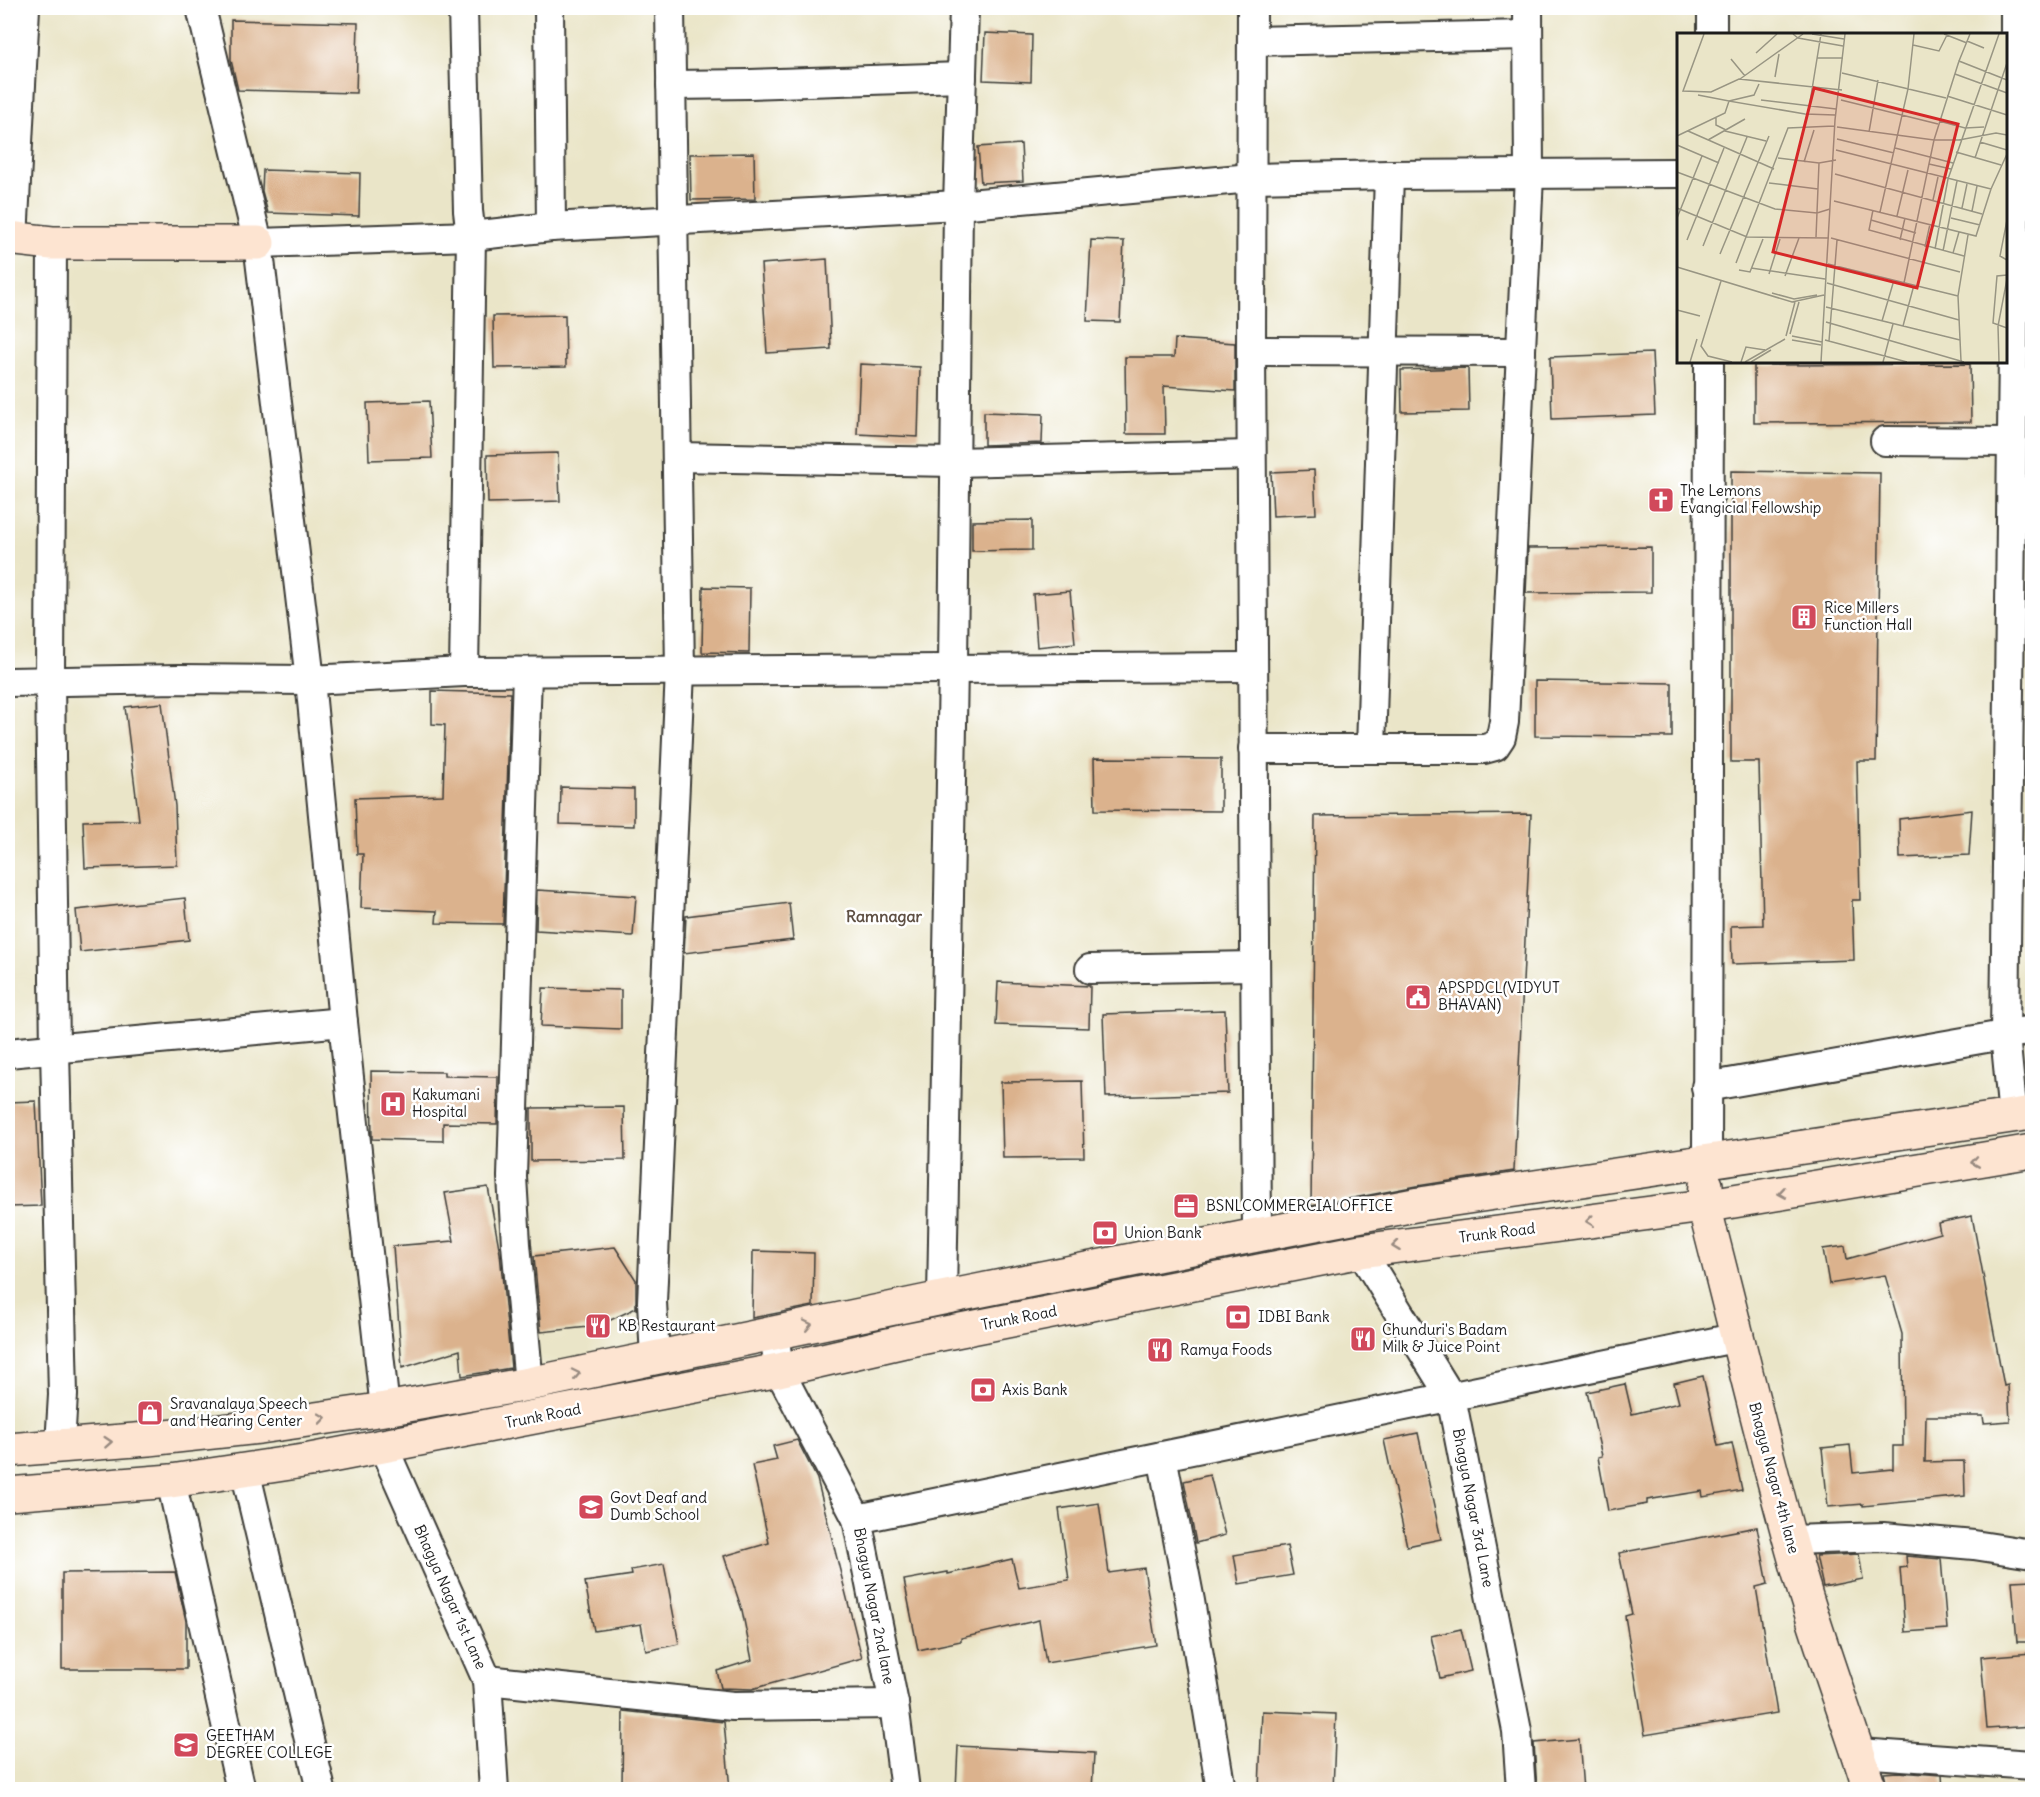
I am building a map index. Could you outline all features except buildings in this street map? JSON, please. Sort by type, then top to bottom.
[{"type":"main road","points":[[10,238],[52,243],[258,243]]},
{"type":"main road","points":[[8,1450],[148,1439],[259,1427],[385,1409],[529,1384],[942,1298],[1420,1204],[2023,1115]]},
{"type":"main road","name":"Trunk Road","points":[[8,1494],[171,1481],[245,1470],[383,1446],[779,1370],[905,1341],[1361,1251],[1704,1206],[2032,1151]]},
{"type":"main road","name":"Bhagya Nagar 4th lane","points":[[1707,1161],[1704,1206],[1739,1337],[1763,1442],[1790,1540],[1870,1790]]},
{"type":"street","points":[[10,238],[25,8]]},
{"type":"street","points":[[201,8],[258,243],[310,680],[343,1022],[385,1409]]},
{"type":"street","points":[[463,8],[468,211],[471,236],[464,672]]},
{"type":"street","points":[[549,8],[551,227]]},
{"type":"street","points":[[655,1358],[652,1302],[680,671],[670,8]]},
{"type":"street","points":[[942,1298],[958,205],[964,8]]},
{"type":"street","points":[[1252,8],[1251,455],[1257,1235]]},
{"type":"street","points":[[1712,8],[1712,33]]},
{"type":"street","points":[[2015,8],[2024,55],[2010,178],[2023,305],[2011,442],[2019,1032],[2023,1115]]},
{"type":"street","points":[[1252,41],[1528,21],[1529,175],[1504,722],[1501,737],[1495,746],[1484,749],[1253,749]]},
{"type":"street","points":[[671,85],[962,77]]},
{"type":"street","points":[[258,243],[471,236],[551,227],[958,205],[1251,178],[1677,173]]},
{"type":"street","points":[[1371,749],[1389,175]]},
{"type":"street","points":[[52,243],[50,680],[63,1395],[60,1445]]},
{"type":"street","points":[[1251,351],[1521,352]]},
{"type":"street","points":[[1707,1161],[1709,363]]},
{"type":"street","points":[[1885,441],[2011,442]]},
{"type":"street","points":[[677,457],[955,462],[1251,455]]},
{"type":"street","points":[[8,682],[310,680],[464,672],[1252,667]]},
{"type":"street","points":[[526,672],[512,1177],[529,1384]]},
{"type":"street","points":[[1090,969],[1254,966]]},
{"type":"street","points":[[8,1053],[343,1022]]},
{"type":"street","points":[[1706,1087],[2019,1032]]},
{"type":"street","name":"Bhagya Nagar 3rd Lane","points":[[1361,1251],[1451,1397],[1517,1731],[1521,1790]]},
{"type":"street","name":"Bhagya Nagar 2nd lane","points":[[774,1332],[779,1370],[857,1518],[894,1704],[904,1790]]},
{"type":"street","points":[[857,1518],[1739,1337]]},
{"type":"street","name":"Bhagya Nagar 1st Lane","points":[[383,1446],[487,1680],[494,1790]]},
{"type":"street","points":[[1162,1456],[1192,1612],[1221,1790]]},
{"type":"street","points":[[245,1470],[321,1790]]},
{"type":"street","points":[[171,1481],[241,1790]]},
{"type":"street","points":[[1790,1540],[1883,1537],[1974,1545],[2032,1554]]},
{"type":"street","points":[[487,1680],[733,1706],[894,1704]]},
{"type":"street","points":[[1858,1753],[2032,1765]]},
{"type":"place","name":"The Lemons Evangicial Fellowship","points":[[1661,500]]},
{"type":"place","name":"Rice Millers Function Hall","points":[[1804,617]]},
{"type":"place","name":"APSPDCL(VIDYUT BHAVAN)","points":[[1418,997]]},
{"type":"place","name":"Kakumani Hospital","points":[[393,1104]]},
{"type":"place","name":"BSNLCOMMERCIALOFFICE","points":[[1186,1206]]},
{"type":"place","name":"Union Bank","points":[[1105,1233]]},
{"type":"place","name":"IDBI Bank","points":[[1238,1317]]},
{"type":"place","name":"KB Restaurant","points":[[598,1326]]},
{"type":"place","name":"Chunduri's Badam Milk & Juice Point","points":[[1363,1339]]},
{"type":"place","name":"Ramya Foods","points":[[1160,1350]]},
{"type":"place","name":"Axis Bank","points":[[983,1390]]},
{"type":"place","name":"Sravanalaya Speech and Hearing Center","points":[[150,1413]]},
{"type":"place","name":"Govt Deaf and Dumb School","points":[[591,1507]]},
{"type":"place","name":"GEETHAM DEGREE COLLEGE","points":[[186,1745]]},
{"type":"district","name":"Ramnagar","points":[[884,916]]}]
